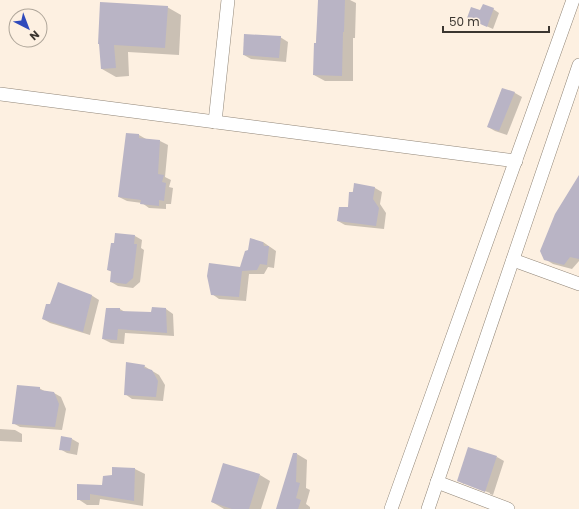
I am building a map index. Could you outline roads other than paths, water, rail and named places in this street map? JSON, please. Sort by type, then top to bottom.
[{"type":"street","points":[[215,122],[228,0]]},
{"type":"street","points":[[391,509],[573,0]]},
{"type":"street","points":[[428,509],[579,65]]},
{"type":"street","points":[[0,94],[516,161]]},
{"type":"street","points":[[513,260],[579,284]]},
{"type":"street","points":[[437,482],[508,509]]}]
